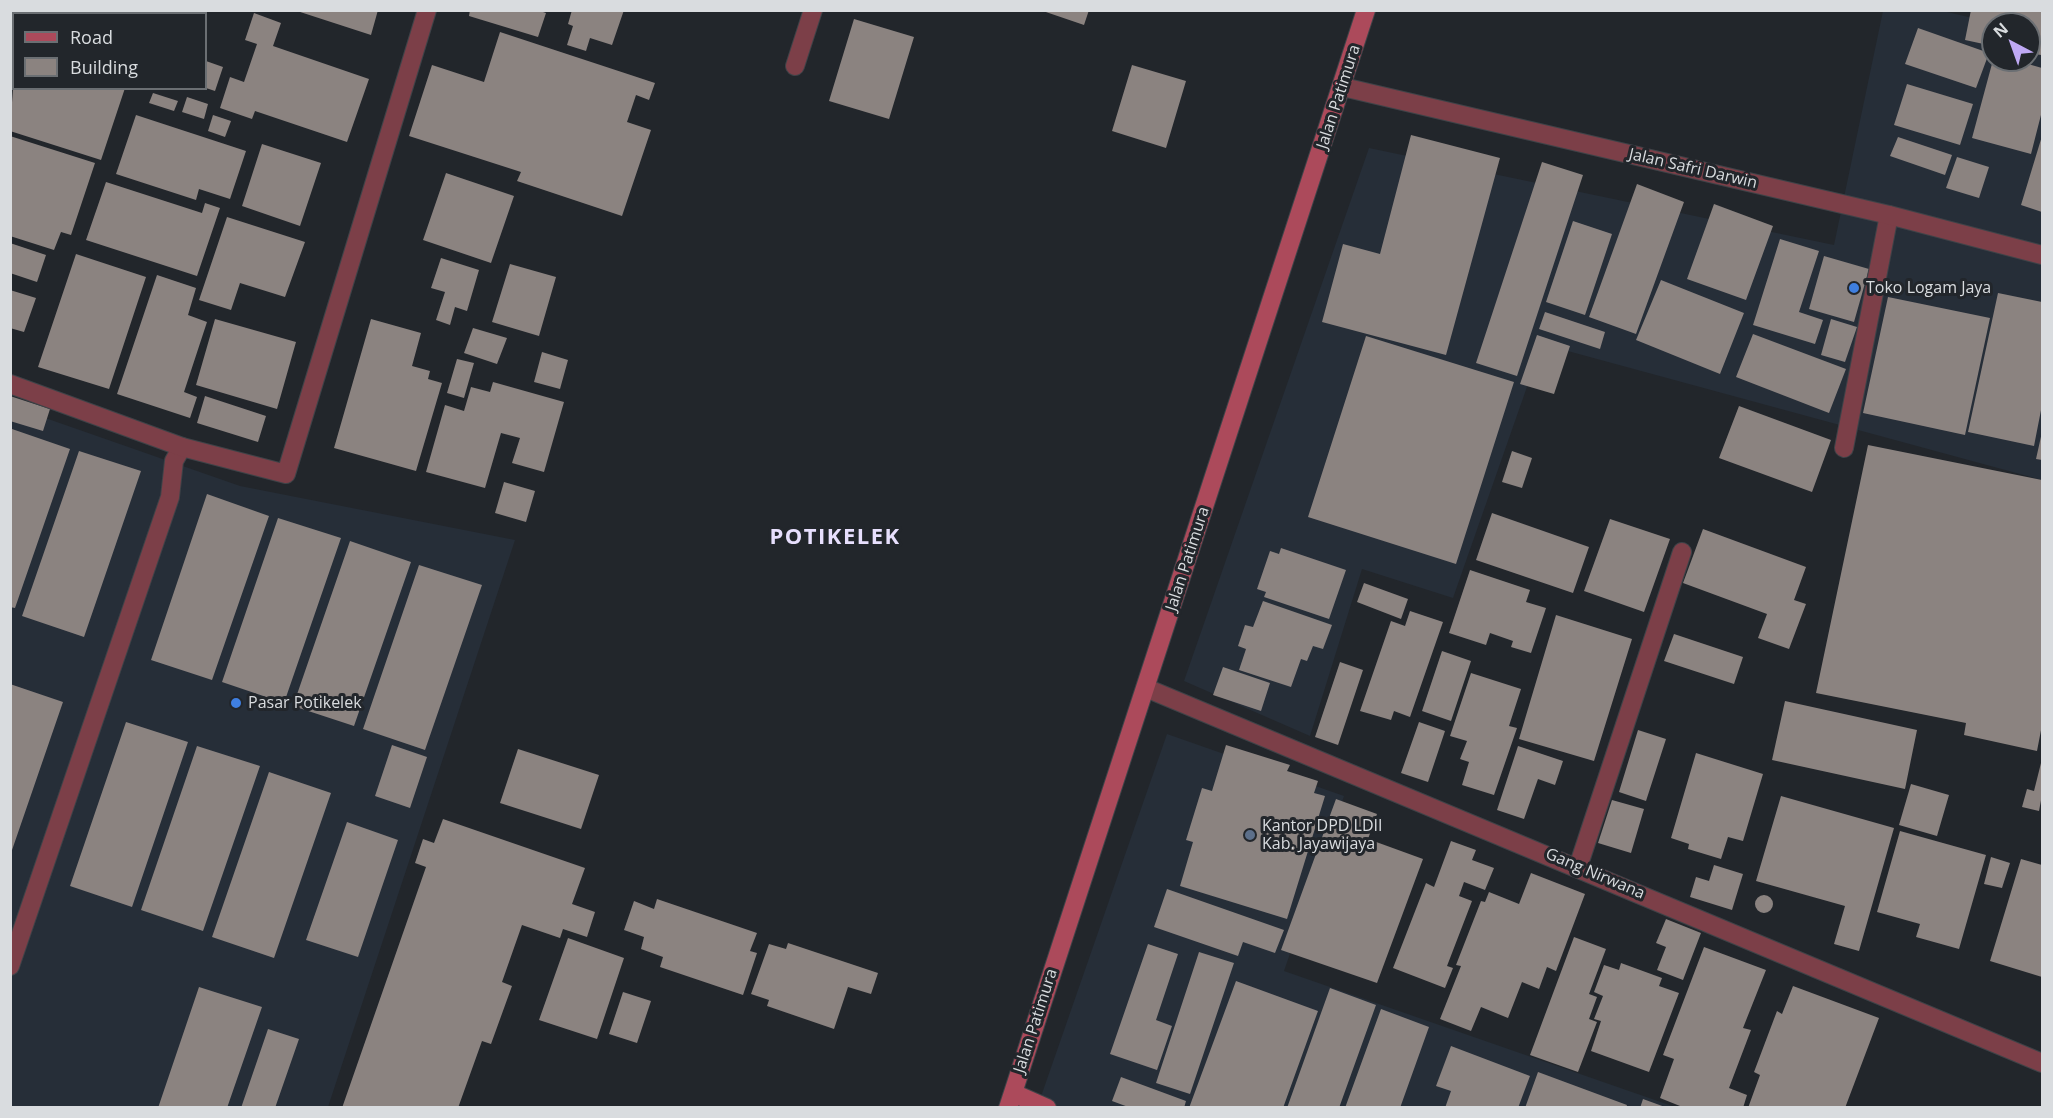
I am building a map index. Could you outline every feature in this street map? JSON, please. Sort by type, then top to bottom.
[{"type":"main road","name":"Jalan Patimura","points":[[1010,1100],[1366,10]]},
{"type":"main road","points":[[1010,1100],[1047,1107]]},
{"type":"street","points":[[10,384],[182,447],[286,474],[427,10]]},
{"type":"street","points":[[795,66],[813,10]]},
{"type":"street","name":"Jalan Safri Darwin","points":[[1342,87],[1889,215],[2043,255]]},
{"type":"street","points":[[1844,448],[1889,215]]},
{"type":"street","points":[[10,966],[170,497],[174,461],[182,447]]},
{"type":"street","points":[[1578,867],[1682,552]]},
{"type":"street","name":"Gang Nirwana","points":[[1146,688],[2043,1063]]},
{"type":"shaded area","points":[[1883,11],[1943,11],[1981,20],[1981,72],[2041,72],[2042,35],[2042,480],[1542,344],[1453,598],[1362,569],[1310,736],[1184,681],[1369,148],[1834,245]]},
{"type":"shaded area","name":"Pasar Potikelek","points":[[11,406],[240,486],[515,540],[328,1107],[11,1108]]},
{"type":"shaded area","points":[[1167,734],[1344,796],[1284,971],[1675,1107],[1037,1108]]},
{"type":"building","points":[[40,10],[121,10],[120,12],[40,12]]},
{"type":"building","points":[[294,10],[378,10],[371,35]]},
{"type":"building","points":[[470,10],[537,10],[546,13],[538,37],[469,16]]},
{"type":"building","points":[[572,10],[624,10],[612,45],[590,38],[586,51],[567,45],[573,26],[568,24]]},
{"type":"building","points":[[1040,10],[1089,10],[1084,25]]},
{"type":"building","points":[[1971,10],[2042,10],[2041,55],[2041,12],[1981,12],[1981,43],[1965,40]]},
{"type":"building","points":[[254,13],[281,23],[273,46],[369,79],[347,142],[255,111],[252,119],[220,108],[230,77],[244,82],[257,44],[245,40]]},
{"type":"building","points":[[854,19],[914,37],[889,119],[829,101]]},
{"type":"building","points":[[1918,28],[1981,50],[1982,72],[1976,88],[1905,64]]},
{"type":"building","points":[[500,32],[655,83],[649,100],[636,95],[627,122],[651,130],[622,216],[517,181],[521,172],[409,136],[432,65],[484,82]]},
{"type":"building","points":[[10,41],[12,42],[12,72],[10,72]]},
{"type":"building","points":[[207,61],[223,67],[215,91],[207,88]]},
{"type":"building","points":[[1132,65],[1186,81],[1166,148],[1112,131]]},
{"type":"building","points":[[2042,68],[2042,111],[2031,154],[1972,138],[1990,72],[2041,72]]},
{"type":"building","points":[[1907,84],[1973,104],[1960,145],[1894,125]]},
{"type":"building","points":[[13,90],[124,90],[101,160],[10,131]]},
{"type":"building","points":[[153,93],[178,101],[174,111],[149,103]]},
{"type":"building","points":[[187,97],[208,104],[204,119],[182,112]]},
{"type":"building","points":[[136,115],[246,151],[230,199],[199,189],[196,200],[116,174]]},
{"type":"building","points":[[213,115],[231,121],[225,137],[208,131]]},
{"type":"building","points":[[1411,135],[1500,158],[1446,355],[1322,322],[1343,244],[1380,254]]},
{"type":"building","points":[[10,136],[95,163],[71,235],[61,232],[54,250],[10,236]]},
{"type":"building","points":[[2042,136],[2042,212],[2021,205]]},
{"type":"building","points":[[1898,137],[1952,155],[1945,175],[1890,156]]},
{"type":"building","points":[[262,144],[321,163],[300,226],[242,206]]},
{"type":"building","points":[[1957,157],[1989,167],[1979,198],[1946,188]]},
{"type":"building","points":[[1542,162],[1583,175],[1517,376],[1476,363]]},
{"type":"building","points":[[446,173],[514,196],[491,263],[423,240]]},
{"type":"building","points":[[106,182],[202,213],[205,203],[220,208],[197,276],[86,240]]},
{"type":"building","points":[[1637,184],[1684,202],[1636,334],[1589,317]]},
{"type":"building","points":[[1714,204],[1773,226],[1746,300],[1687,279]]},
{"type":"building","points":[[227,217],[305,242],[285,297],[240,283],[231,310],[199,300]]},
{"type":"building","points":[[1573,221],[1612,234],[1585,315],[1546,302]]},
{"type":"building","points":[[1780,239],[1819,251],[1799,312],[1823,320],[1815,344],[1753,325]]},
{"type":"building","points":[[10,243],[46,255],[37,282],[10,273]]},
{"type":"building","points":[[76,254],[146,277],[109,389],[38,367]]},
{"type":"building","points":[[1824,256],[1869,269],[1854,322],[1809,309]]},
{"type":"building","points":[[441,258],[479,270],[467,311],[455,307],[450,325],[436,320],[445,292],[431,288]]},
{"type":"building","points":[[510,264],[556,277],[539,336],[492,322]]},
{"type":"building","points":[[157,275],[196,288],[188,315],[207,322],[184,392],[197,397],[190,418],[117,394]]},
{"type":"building","points":[[1661,280],[1744,313],[1720,374],[1636,340]]},
{"type":"building","points":[[10,290],[36,298],[24,332],[10,328]]},
{"type":"building","points":[[1998,293],[2042,302],[2042,405],[2034,446],[1968,432]]},
{"type":"building","points":[[1888,297],[1990,318],[1965,435],[1863,413]]},
{"type":"building","points":[[1545,312],[1605,332],[1600,349],[1539,329]]},
{"type":"building","points":[[215,319],[296,342],[277,409],[196,385]]},
{"type":"building","points":[[371,319],[421,333],[412,366],[430,371],[428,379],[442,383],[416,471],[334,448]]},
{"type":"building","points":[[1831,319],[1857,327],[1845,362],[1821,355]]},
{"type":"building","points":[[473,328],[507,338],[497,364],[464,353]]},
{"type":"building","points":[[1753,334],[1846,369],[1829,413],[1736,377]]},
{"type":"building","points":[[1537,335],[1570,346],[1554,394],[1520,384]]},
{"type":"building","points":[[1366,336],[1514,382],[1456,564],[1308,517]]},
{"type":"building","points":[[542,352],[568,360],[560,389],[534,382]]},
{"type":"building","points":[[457,359],[474,363],[464,398],[447,393]]},
{"type":"building","points":[[493,382],[564,402],[544,472],[512,463],[520,438],[501,433],[485,488],[426,472],[445,405],[464,411],[471,387],[490,392]]},
{"type":"building","points":[[10,396],[50,409],[43,431],[10,421]]},
{"type":"building","points":[[205,396],[266,416],[258,442],[197,423]]},
{"type":"building","points":[[1739,406],[1831,440],[1812,492],[1719,458]]},
{"type":"building","points":[[12,429],[70,449],[15,608],[10,607]]},
{"type":"building","points":[[2042,432],[2042,460],[2036,459]]},
{"type":"building","points":[[1868,445],[2042,480],[2042,725],[2037,751],[1964,735],[1966,723],[1816,693]]},
{"type":"building","points":[[79,451],[141,471],[84,637],[22,616]]},
{"type":"building","points":[[1512,451],[1532,458],[1522,488],[1502,482]]},
{"type":"building","points":[[504,482],[535,491],[526,522],[495,513]]},
{"type":"building","points":[[207,494],[269,516],[212,680],[151,660]]},
{"type":"building","points":[[1492,513],[1589,547],[1573,593],[1476,560]]},
{"type":"building","points":[[278,518],[341,538],[284,703],[222,682]]},
{"type":"building","points":[[1610,519],[1670,539],[1644,612],[1584,591]]},
{"type":"building","points":[[1703,529],[1806,567],[1794,600],[1806,604],[1789,649],[1758,638],[1767,614],[1683,583]]},
{"type":"building","points":[[350,541],[411,562],[354,726],[293,706]]},
{"type":"building","points":[[1281,548],[1346,570],[1329,619],[1264,597],[1266,592],[1257,589],[1270,551],[1279,554]]},
{"type":"building","points":[[419,565],[482,585],[425,750],[363,729]]},
{"type":"building","points":[[1470,570],[1530,590],[1526,602],[1546,608],[1531,653],[1511,647],[1513,641],[1490,633],[1486,645],[1449,633]]},
{"type":"building","points":[[1364,583],[1408,599],[1401,619],[1357,602]]},
{"type":"building","points":[[1263,601],[1332,625],[1323,649],[1313,646],[1307,661],[1301,659],[1291,687],[1239,670],[1246,649],[1238,646],[1245,625],[1253,627]]},
{"type":"building","points":[[1410,611],[1443,622],[1410,717],[1394,711],[1391,720],[1360,711],[1391,621],[1405,626]]},
{"type":"building","points":[[1556,615],[1632,639],[1594,761],[1519,739]]},
{"type":"building","points":[[1674,634],[1743,657],[1734,684],[1664,661]]},
{"type":"building","points":[[1442,651],[1471,661],[1451,721],[1422,711]]},
{"type":"building","points":[[1340,662],[1363,670],[1338,745],[1315,737]]},
{"type":"building","points":[[1223,667],[1270,683],[1261,711],[1213,695]]},
{"type":"building","points":[[1471,673],[1521,689],[1509,726],[1517,728],[1494,795],[1462,785],[1469,762],[1460,759],[1467,741],[1450,736]]},
{"type":"building","points":[[10,684],[63,702],[11,853],[10,853]]},
{"type":"building","points":[[1785,701],[1917,730],[1905,789],[1772,760]]},
{"type":"building","points":[[126,722],[188,742],[132,907],[70,886]]},
{"type":"building","points":[[1419,722],[1445,731],[1428,782],[1401,773]]},
{"type":"building","points":[[1638,730],[1666,739],[1646,801],[1619,792]]},
{"type":"building","points":[[392,745],[427,757],[410,808],[375,796]]},
{"type":"building","points":[[1226,745],[1290,765],[1287,771],[1318,781],[1314,793],[1325,796],[1287,919],[1180,886],[1193,842],[1186,840],[1202,788],[1212,791]]},
{"type":"building","points":[[197,746],[260,766],[203,931],[141,910]]},
{"type":"building","points":[[1518,746],[1563,761],[1555,785],[1538,779],[1524,819],[1497,810]]},
{"type":"building","points":[[518,749],[599,775],[581,829],[500,803]]},
{"type":"building","points":[[1696,753],[1763,774],[1743,841],[1728,837],[1721,859],[1688,849],[1689,844],[1671,838]]},
{"type":"building","points":[[2042,759],[2042,795],[2039,811],[2022,807],[2027,789],[2034,791]]},
{"type":"building","points":[[269,772],[331,793],[274,958],[212,937]]},
{"type":"building","points":[[1911,784],[1949,795],[1937,836],[1899,825]]},
{"type":"building","points":[[1781,796],[1894,828],[1859,951],[1834,944],[1845,906],[1756,881]]},
{"type":"building","points":[[1336,799],[1377,814],[1368,839],[1423,859],[1377,983],[1281,950]]},
{"type":"building","points":[[1612,800],[1644,809],[1631,853],[1598,843]]},
{"type":"building","points":[[443,819],[585,868],[572,904],[595,912],[587,937],[563,929],[560,938],[522,925],[502,982],[512,986],[491,1044],[482,1041],[458,1108],[342,1108],[426,867],[415,863],[423,839],[434,843]]},
{"type":"building","points":[[347,822],[398,840],[358,957],[306,940]]},
{"type":"building","points":[[1900,831],[1986,855],[1959,949],[1916,937],[1920,924],[1877,912]]},
{"type":"building","points":[[1451,841],[1476,850],[1472,860],[1494,868],[1485,890],[1464,882],[1459,896],[1472,901],[1447,966],[1453,968],[1445,988],[1393,968],[1426,883],[1434,887]]},
{"type":"building","points":[[1991,857],[2010,863],[2002,888],[1984,884]]},
{"type":"building","points":[[2021,859],[2042,865],[2042,977],[1990,961]]},
{"type":"building","points":[[1714,865],[1743,874],[1732,910],[1690,897],[1696,877],[1709,881]]},
{"type":"building","points":[[1531,873],[1585,894],[1556,971],[1547,967],[1539,989],[1522,982],[1508,1018],[1481,1007],[1471,1031],[1440,1019],[1461,966],[1456,965],[1481,901],[1485,902],[1489,892],[1519,904]]},
{"type":"building","points":[[1167,889],[1284,930],[1275,953],[1243,942],[1238,956],[1154,927]]},
{"type":"building","points":[[1760,895],[1768,895],[1773,900],[1771,911],[1760,913],[1755,908],[1755,900]]},
{"type":"building","points":[[657,899],[757,933],[750,951],[757,953],[743,995],[660,967],[663,957],[641,949],[644,937],[624,930],[634,901],[654,909]]},
{"type":"building","points":[[1666,919],[1701,933],[1683,980],[1657,970],[1666,947],[1656,943]]},
{"type":"building","points":[[1574,937],[1606,949],[1589,994],[1597,997],[1589,1019],[1597,1022],[1578,1072],[1530,1055]]},
{"type":"building","points":[[568,938],[624,958],[597,1039],[539,1020]]},
{"type":"building","points":[[788,943],[878,973],[871,994],[848,987],[834,1029],[767,1006],[769,1000],[751,994],[769,944],[786,949]]},
{"type":"building","points":[[1148,944],[1178,954],[1156,1020],[1172,1026],[1157,1070],[1110,1054]]},
{"type":"building","points":[[1704,947],[1766,970],[1743,1028],[1751,1030],[1729,1088],[1747,1095],[1743,1108],[1685,1108],[1660,1098],[1674,1059],[1663,1055]]},
{"type":"building","points":[[1199,952],[1234,963],[1190,1094],[1156,1083]]},
{"type":"building","points":[[1621,963],[1662,978],[1659,986],[1679,993],[1649,1072],[1591,1051],[1601,1021],[1594,1019],[1603,996],[1594,992],[1604,965],[1619,970]]},
{"type":"building","points":[[1236,981],[1318,1011],[1283,1108],[1189,1108]]},
{"type":"building","points":[[1793,986],[1879,1018],[1845,1108],[1748,1108],[1760,1075],[1754,1072],[1777,1011],[1782,1014]]},
{"type":"building","points":[[199,987],[262,1007],[227,1108],[158,1108]]},
{"type":"building","points":[[1330,988],[1376,1005],[1339,1108],[1287,1108]]},
{"type":"building","points":[[623,992],[651,1001],[637,1043],[609,1034]]},
{"type":"building","points":[[1381,1009],[1429,1027],[1400,1108],[1345,1108]]},
{"type":"building","points":[[268,1029],[299,1039],[275,1108],[241,1108]]},
{"type":"building","points":[[1451,1046],[1530,1076],[1518,1108],[1445,1108],[1451,1091],[1436,1086]]},
{"type":"building","points":[[1538,1072],[1627,1105],[1626,1108],[1525,1108]]},
{"type":"building","points":[[1121,1077],[1186,1101],[1184,1108],[1131,1108],[1112,1101]]},
{"type":"building","points":[[1643,1099],[1665,1107],[1665,1108],[1640,1108]]},
{"type":"place","name":"Toko Logam Jaya","points":[[1854,288]]},
{"type":"place","name":"Pasar Potikelek","points":[[236,703]]},
{"type":"place","name":"Kantor DPD LDII Kab. Jayawijaya","points":[[1250,835]]},
{"type":"district","name":"POTIKELEK","points":[[835,538]]}]
